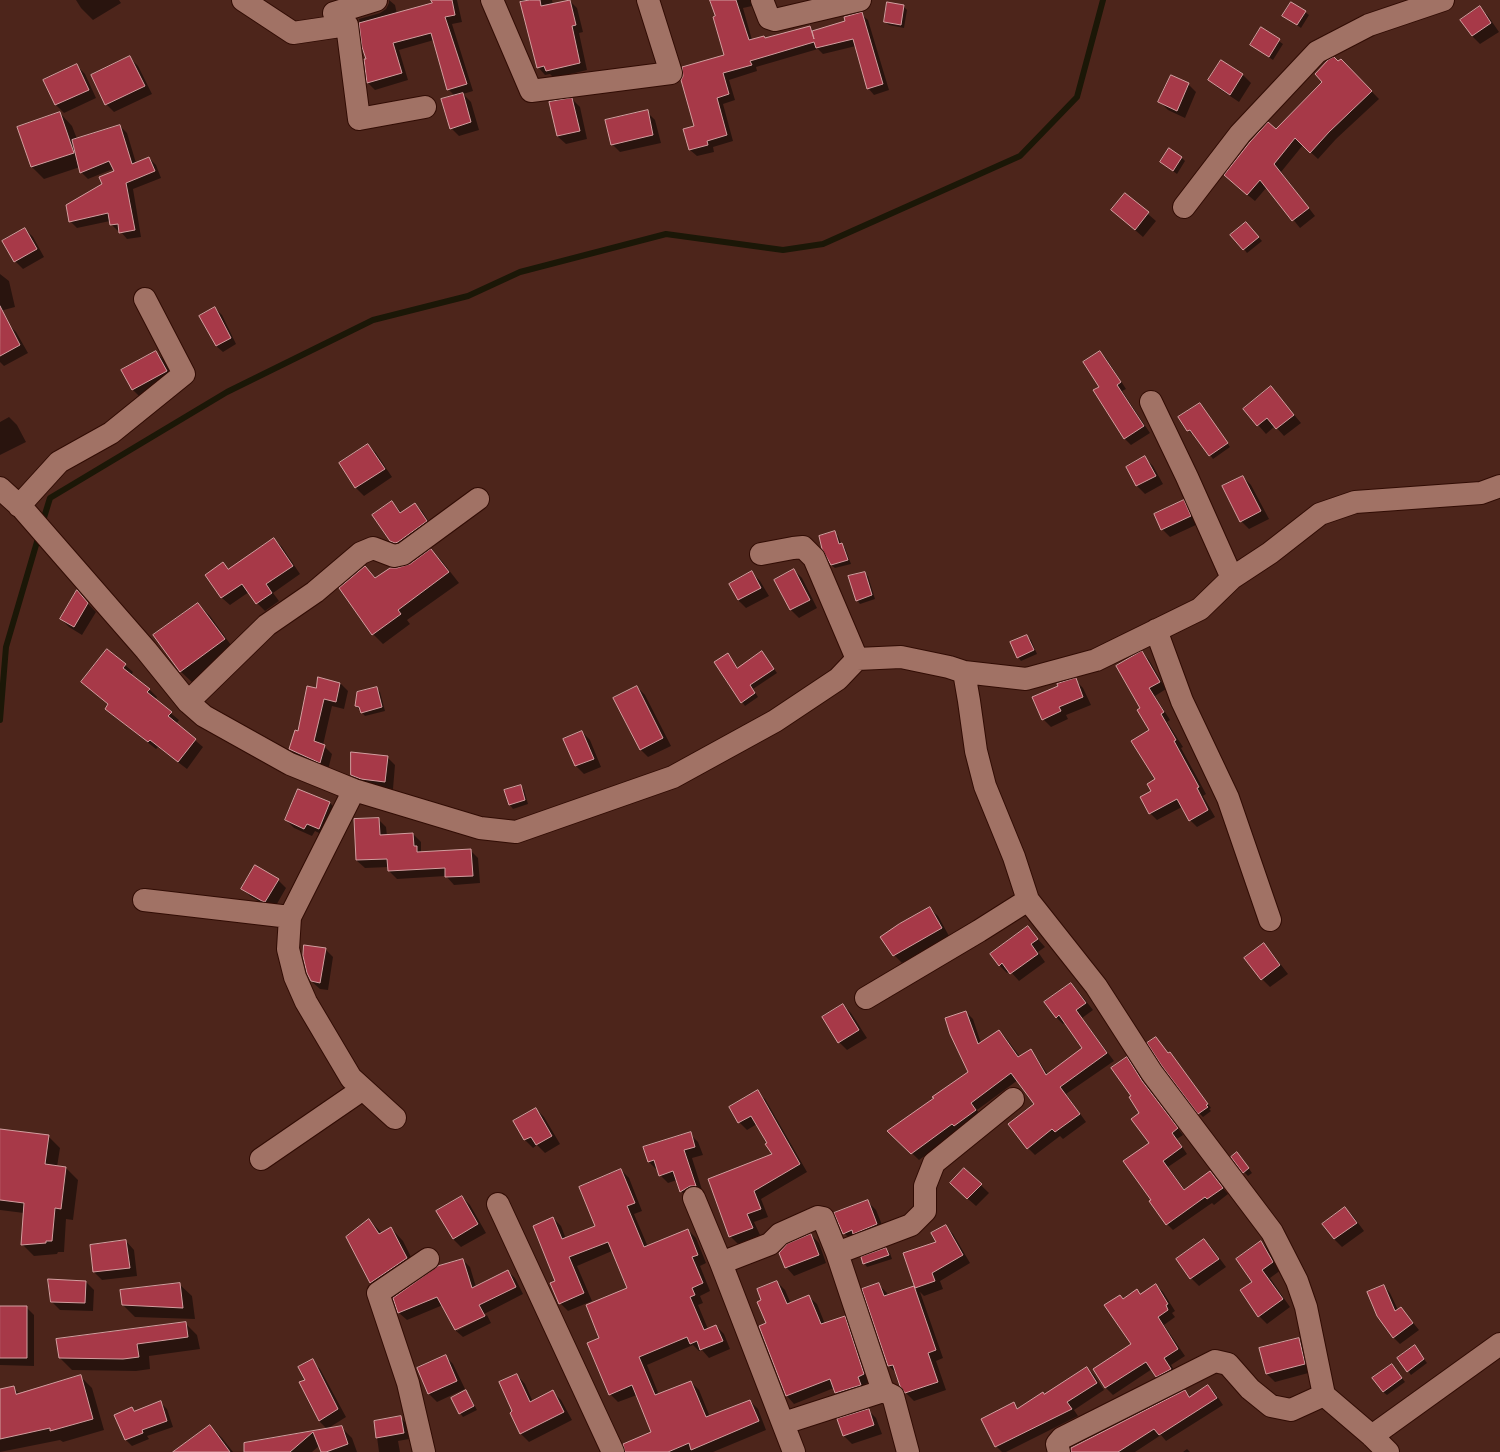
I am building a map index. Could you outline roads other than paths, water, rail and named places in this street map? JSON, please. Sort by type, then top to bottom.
[{"type":"street","points":[[243,0],[293,33],[347,25]]},
{"type":"street","points":[[376,0],[334,13],[347,25],[359,119],[425,107]]},
{"type":"street","points":[[492,0],[531,91],[671,73],[648,0]]},
{"type":"street","points":[[762,0],[769,18],[776,20],[860,0]]},
{"type":"street","points":[[1184,208],[1240,134],[1316,52],[1369,25],[1443,0]]},
{"type":"street","points":[[21,508],[59,462],[112,433],[184,374],[145,299]]},
{"type":"street","points":[[1151,402],[1187,477],[1232,578]]},
{"type":"street","points":[[0,488],[21,508],[146,650],[188,702],[204,716],[290,764],[354,790],[480,828],[516,832],[673,777],[775,721],[838,679],[857,659],[901,657],[949,666],[964,672],[1026,679],[1096,660],[1200,609],[1232,578],[1270,553],[1320,514],[1355,502],[1481,493],[1500,486]]},
{"type":"street","points":[[188,702],[267,625],[316,592],[361,553],[373,548],[394,556],[403,554],[478,499]]},
{"type":"street","points":[[761,554],[803,547],[814,558],[857,659]]},
{"type":"street","points":[[1156,630],[1182,701],[1228,798],[1270,920]]},
{"type":"street","points":[[964,672],[976,751],[985,786],[1014,857],[1028,900],[1096,986],[1152,1073],[1272,1232],[1297,1281],[1306,1307],[1324,1395],[1372,1436],[1388,1452]]},
{"type":"street","points":[[354,790],[290,917],[288,949],[295,977],[306,1002],[351,1078],[394,1118]]},
{"type":"street","points":[[144,900],[290,917]]},
{"type":"street","points":[[866,998],[1028,900]]},
{"type":"street","points":[[261,1159],[363,1089]]},
{"type":"street","points":[[837,1253],[911,1225],[925,1211],[926,1186],[934,1163],[1013,1099]]},
{"type":"street","points":[[694,1198],[784,1423],[794,1452]]},
{"type":"street","points":[[498,1204],[613,1452]]},
{"type":"street","points":[[721,1263],[770,1244],[780,1234],[818,1217],[823,1218],[837,1253],[883,1391]]},
{"type":"street","points":[[424,1452],[408,1383],[378,1293],[428,1259]]},
{"type":"street","points":[[1372,1436],[1500,1344]]},
{"type":"street","points":[[1059,1452],[1057,1444],[1062,1438],[1215,1361],[1228,1364],[1250,1389],[1271,1406],[1291,1410],[1324,1395]]},
{"type":"street","points":[[784,1423],[883,1391],[893,1396],[908,1452]]},
{"type":"waterway","points":[[42,524],[50,498],[227,392],[373,320],[468,296],[520,272],[666,234],[783,250],[823,244],[1020,156],[1077,97],[1103,0]]},
{"type":"waterway","points":[[0,720],[6,647],[39,535]]}]
